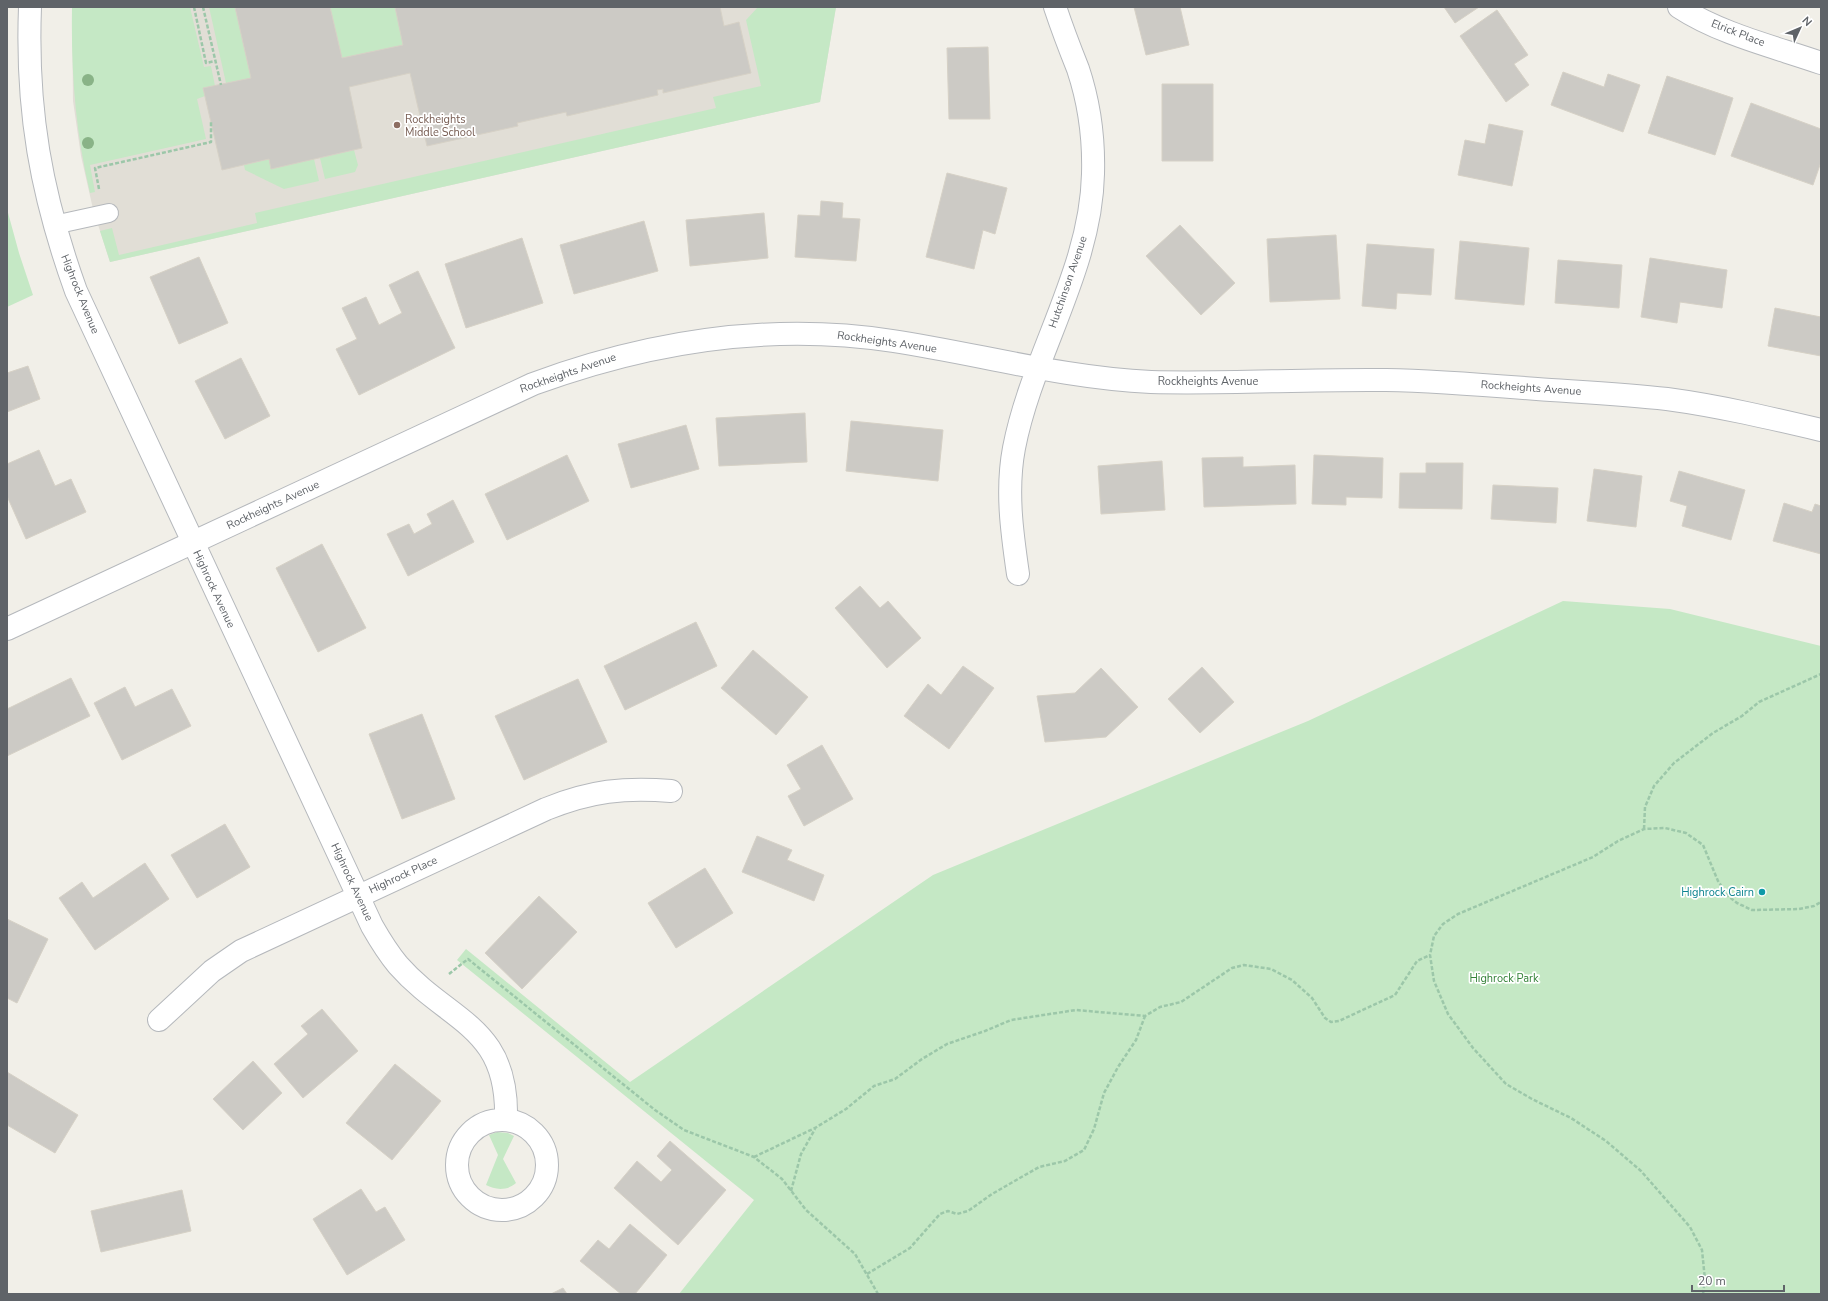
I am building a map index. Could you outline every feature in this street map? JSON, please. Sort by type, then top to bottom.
[{"type":"street","name":"Highrock Avenue","points":[[30,7],[29,49],[32,108],[41,172],[54,225],[74,285],[93,329],[358,896],[384,946],[398,965],[467,1022],[485,1041],[497,1062],[504,1086],[506,1120]]},
{"type":"street","name":"Hutchinson Avenue","points":[[1018,574],[1012,530],[1009,490],[1014,449],[1036,368],[1083,243],[1090,209],[1093,174],[1092,139],[1087,105],[1078,71],[1055,7]]},
{"type":"street","name":"Elrick Place","points":[[1679,7],[1691,15],[1725,30],[1821,63]]},
{"type":"street","name":"Rockheights Avenue","points":[[7,630],[533,384],[567,371],[637,351],[709,339],[774,334],[818,334],[890,340],[1036,368],[1081,375],[1150,382],[1346,380],[1430,381],[1628,396],[1704,404],[1821,430]]},
{"type":"street","name":"Highrock Place","points":[[159,1020],[226,960],[358,896],[539,812],[573,798],[601,791],[630,789],[672,791]]},
{"type":"street","points":[[506,1120],[520,1124],[533,1132],[542,1144],[546,1159],[546,1174],[541,1187],[531,1199],[519,1207],[504,1210],[489,1208],[476,1202],[465,1192],[459,1179],[457,1164],[459,1150],[466,1137],[477,1127],[491,1121],[506,1120]]},
{"type":"lane","points":[[54,225],[109,213]]},
{"type":"path","points":[[194,7],[206,63],[216,61]]},
{"type":"path","points":[[203,7],[221,84]]},
{"type":"path","points":[[100,195],[95,168],[210,142],[211,122]]},
{"type":"path","points":[[1644,829],[1645,807],[1654,786],[1674,763],[1713,732],[1742,716],[1759,702],[1821,674]]},
{"type":"path","points":[[1703,1294],[1705,1280],[1702,1250],[1690,1227],[1640,1171],[1606,1141],[1571,1118],[1532,1099],[1506,1084],[1473,1048],[1448,1014],[1434,981],[1430,955],[1434,936],[1444,924],[1458,914],[1593,857],[1618,841],[1644,829],[1665,828],[1686,833],[1703,845],[1718,881],[1728,896],[1737,903],[1752,910],[1799,909],[1814,906],[1821,902]]},
{"type":"path","points":[[754,1157],[815,1128],[846,1109],[874,1086],[894,1080],[922,1059],[947,1044],[1011,1020],[1076,1010],[1145,1016],[1160,1008],[1181,1002],[1232,968],[1244,965],[1271,969],[1292,980],[1312,998],[1325,1018],[1331,1022],[1339,1021],[1395,995],[1417,961],[1430,955]]},
{"type":"path","points":[[428,991],[468,959],[655,1110],[684,1130],[754,1157],[782,1179],[806,1210],[855,1254],[878,1294]]},
{"type":"path","points":[[867,1274],[910,1248],[940,1214],[948,1211],[957,1214],[968,1211],[992,1194],[1039,1168],[1065,1161],[1084,1150],[1094,1129],[1104,1093],[1118,1067],[1136,1040],[1145,1016]]},
{"type":"path","points":[[791,1191],[801,1154],[815,1128]]},
{"type":"shaded area","name":"Rockheights Middle School","points":[[72,7],[836,7],[820,102],[110,262],[93,209],[81,156],[73,101]]},
{"type":"green space","points":[[72,7],[190,7],[204,67],[211,66],[215,86],[203,88],[205,96],[197,99],[206,139],[90,165],[95,192],[90,193],[77,123],[73,78]]},
{"type":"green space","points":[[209,7],[235,7],[251,78],[226,83]]},
{"type":"green space","points":[[330,7],[395,7],[403,45],[342,58]]},
{"type":"green space","points":[[758,7],[836,7],[820,102],[110,262],[100,231],[112,228],[119,255],[257,223],[255,213],[716,108],[713,97],[761,86],[746,20]]},
{"type":"green space","points":[[354,150],[358,165],[355,172],[325,179],[320,158]]},
{"type":"green space","points":[[269,159],[314,159],[319,181],[284,189],[245,170],[244,165]]},
{"type":"green space","points":[[7,209],[19,253],[33,295],[7,307]]},
{"type":"green space","name":"Highrock Park","points":[[1563,601],[1670,609],[1821,646],[1821,1294],[679,1294],[754,1200],[457,960],[466,949],[630,1082],[933,875],[1308,721]]},
{"type":"green space","points":[[497,1132],[508,1133],[514,1136],[503,1159],[516,1183],[512,1186],[501,1189],[486,1185],[498,1155],[489,1135]]},
{"type":"building","name":"Rockheights Middle School","points":[[235,7],[330,7],[342,58],[403,45],[395,7],[720,7],[724,26],[739,22],[751,73],[663,93],[663,89],[657,90],[658,95],[567,116],[566,112],[517,123],[518,126],[427,146],[410,73],[349,87],[362,148],[271,169],[269,159],[222,170],[203,88],[251,78]]},
{"type":"building","points":[[1134,7],[1180,7],[1189,45],[1146,55]]},
{"type":"building","points":[[1444,7],[1479,7],[1455,23]]},
{"type":"building","points":[[1497,10],[1528,55],[1514,64],[1529,85],[1506,102],[1460,36]]},
{"type":"building","points":[[988,47],[990,119],[949,119],[947,48]]},
{"type":"building","points":[[1563,72],[1604,87],[1608,74],[1640,85],[1623,132],[1551,105]]},
{"type":"building","points":[[1667,76],[1733,98],[1715,155],[1648,133]]},
{"type":"building","points":[[1162,84],[1213,84],[1213,161],[1162,161]]},
{"type":"building","points":[[1751,103],[1821,129],[1821,162],[1813,185],[1731,156]]},
{"type":"building","points":[[1489,124],[1523,131],[1512,186],[1458,175],[1465,140],[1485,144]]},
{"type":"building","points":[[947,173],[1007,188],[995,234],[983,230],[974,269],[926,257]]},
{"type":"building","points":[[821,201],[843,203],[842,218],[860,219],[856,261],[795,257],[798,215],[820,216]]},
{"type":"building","points":[[764,213],[768,258],[690,266],[686,220]]},
{"type":"building","points":[[644,221],[658,271],[574,294],[560,245]]},
{"type":"building","points":[[1180,225],[1235,283],[1201,315],[1146,256]]},
{"type":"building","points":[[1336,235],[1340,299],[1270,302],[1267,239]]},
{"type":"building","points":[[522,238],[543,303],[466,328],[445,264]]},
{"type":"building","points":[[1460,241],[1529,248],[1524,305],[1455,299]]},
{"type":"building","points":[[1367,244],[1434,249],[1431,295],[1397,293],[1396,309],[1362,306]]},
{"type":"building","points":[[199,257],[228,323],[179,344],[150,277]]},
{"type":"building","points":[[1650,258],[1727,270],[1722,308],[1680,302],[1677,323],[1641,317]]},
{"type":"building","points":[[1558,260],[1622,265],[1619,308],[1555,303]]},
{"type":"building","points":[[418,271],[455,348],[359,395],[336,349],[357,339],[342,308],[366,297],[379,325],[402,313],[389,285]]},
{"type":"building","points":[[1775,308],[1821,317],[1821,356],[1768,346]]},
{"type":"building","points":[[241,358],[270,416],[225,439],[195,381]]},
{"type":"building","points":[[28,366],[40,399],[7,412],[7,373]]},
{"type":"building","points":[[805,413],[807,462],[719,466],[716,418]]},
{"type":"building","points":[[851,421],[943,430],[938,481],[846,471]]},
{"type":"building","points":[[686,425],[699,469],[631,488],[618,444]]},
{"type":"building","points":[[39,450],[55,486],[71,479],[86,512],[26,539],[7,496],[7,464]]},
{"type":"building","points":[[567,455],[589,501],[507,540],[485,494]]},
{"type":"building","points":[[1314,455],[1383,458],[1382,498],[1346,497],[1346,505],[1312,504]]},
{"type":"building","points":[[1243,457],[1243,467],[1295,465],[1296,504],[1204,507],[1202,458]]},
{"type":"building","points":[[1162,461],[1165,510],[1101,514],[1098,466]]},
{"type":"building","points":[[1426,463],[1463,463],[1462,509],[1399,508],[1400,473],[1426,473]]},
{"type":"building","points":[[1594,469],[1642,476],[1636,527],[1587,521]]},
{"type":"building","points":[[1679,471],[1745,490],[1731,540],[1682,526],[1687,506],[1670,501]]},
{"type":"building","points":[[1493,485],[1558,488],[1556,523],[1491,519]]},
{"type":"building","points":[[453,500],[474,542],[408,576],[387,534],[409,524],[414,534],[432,524],[427,514]]},
{"type":"building","points":[[1784,503],[1812,512],[1815,504],[1821,506],[1821,554],[1773,541]]},
{"type":"building","points":[[322,544],[366,628],[318,652],[276,568]]},
{"type":"building","points":[[860,586],[880,608],[888,601],[921,638],[887,668],[835,608]]},
{"type":"building","points":[[696,622],[717,666],[625,710],[604,666]]},
{"type":"building","points":[[753,650],[808,697],[776,735],[721,688]]},
{"type":"building","points":[[963,666],[994,688],[949,749],[904,716],[928,684],[941,695]]},
{"type":"building","points":[[1202,667],[1234,702],[1200,733],[1168,699]]},
{"type":"building","points":[[1101,668],[1138,707],[1106,737],[1045,742],[1037,696],[1075,693]]},
{"type":"building","points":[[71,678],[90,716],[7,756],[7,709]]},
{"type":"building","points":[[578,679],[607,742],[524,780],[495,716]]},
{"type":"building","points":[[125,687],[135,707],[172,689],[191,726],[122,760],[94,703]]},
{"type":"building","points":[[422,714],[455,799],[402,819],[369,734]]},
{"type":"building","points":[[822,745],[853,799],[804,826],[788,796],[801,789],[787,765]]},
{"type":"building","points":[[225,824],[250,867],[197,898],[171,855]]},
{"type":"building","points":[[757,836],[792,850],[787,860],[824,875],[814,901],[742,872]]},
{"type":"building","points":[[145,863],[169,899],[95,950],[59,898],[82,882],[93,898]]},
{"type":"building","points":[[705,868],[733,913],[676,948],[648,903]]},
{"type":"building","points":[[539,896],[577,932],[522,989],[485,953]]},
{"type":"building","points":[[7,919],[48,939],[17,1003],[7,998]]},
{"type":"building","points":[[322,1009],[358,1051],[303,1098],[274,1064],[308,1034],[301,1026]]},
{"type":"building","points":[[253,1061],[282,1093],[243,1130],[213,1099]]},
{"type":"building","points":[[395,1064],[441,1101],[392,1160],[346,1123]]},
{"type":"building","points":[[7,1072],[78,1115],[55,1153],[7,1125]]},
{"type":"building","points":[[670,1141],[726,1190],[678,1245],[614,1188],[637,1161],[661,1182],[672,1170],[657,1156]]},
{"type":"building","points":[[361,1189],[376,1212],[385,1207],[405,1240],[347,1275],[313,1219]]},
{"type":"building","points":[[182,1190],[191,1231],[101,1252],[91,1211]]},
{"type":"building","points":[[630,1224],[667,1255],[635,1294],[621,1294],[580,1261],[598,1240],[609,1249]]},
{"type":"building","points":[[563,1288],[567,1294],[551,1294]]},
{"type":"place","name":"Rockheights Middle School","points":[[397,125]]},
{"type":"place","name":"Highrock Cairn","points":[[1762,892]]}]
